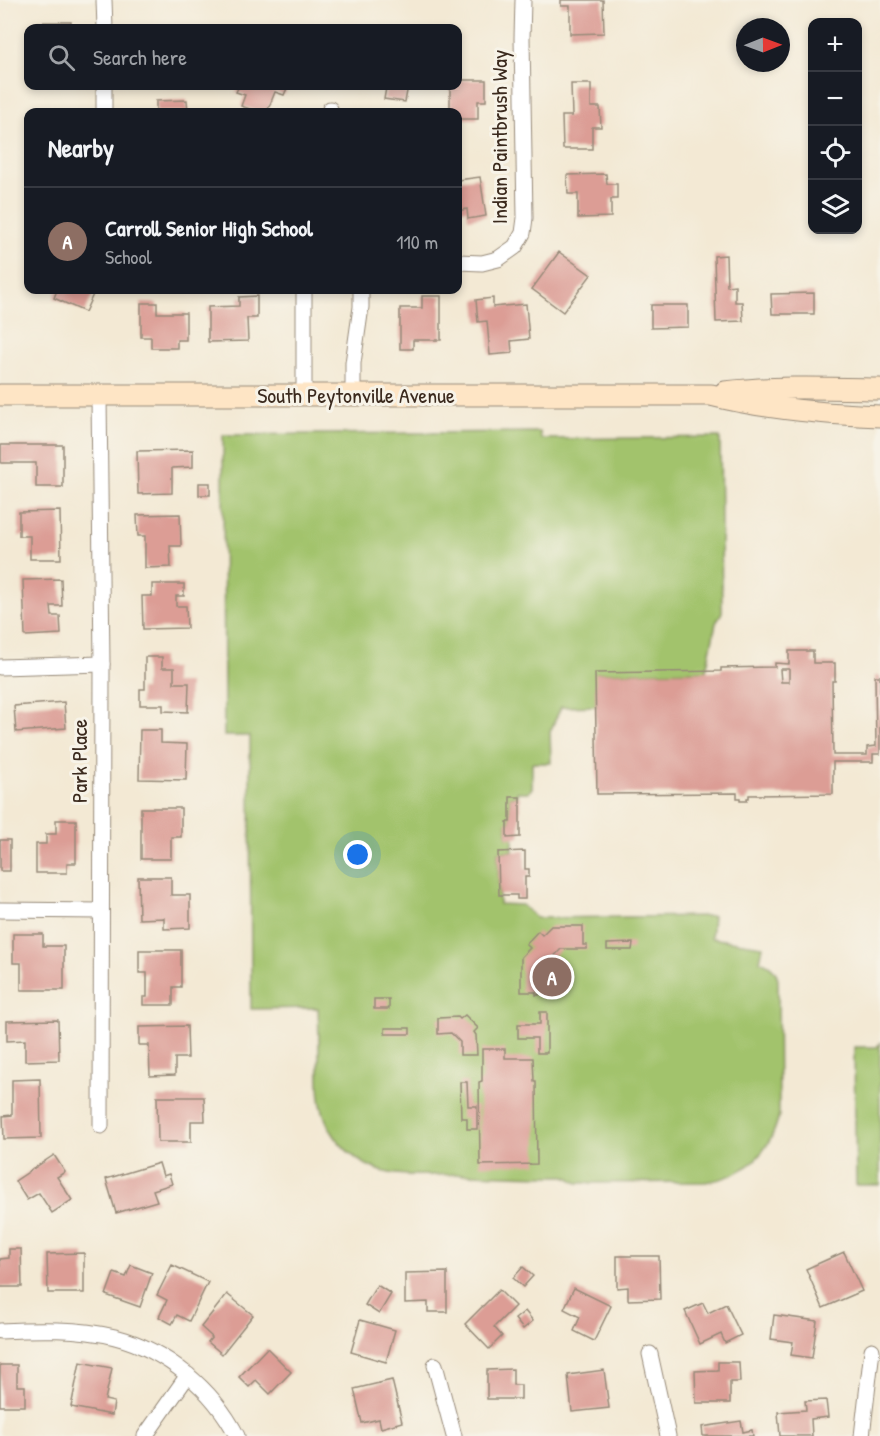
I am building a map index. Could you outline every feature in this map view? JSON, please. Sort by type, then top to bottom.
[{"type":"street","points":[[104,0],[105,24]]},
{"type":"street","name":"Indian Paintbrush Way","points":[[462,262],[482,263],[498,259],[515,247],[523,233],[525,218],[523,0]]},
{"type":"street","points":[[104,90],[104,108]]},
{"type":"street","points":[[304,294],[304,395]]},
{"type":"street","points":[[353,395],[353,363],[361,294]]},
{"type":"street","name":"South Peytonville Avenue","points":[[0,395],[711,394],[792,388],[880,389]]},
{"type":"street","name":"South Peytonville Avenue","points":[[711,394],[760,406],[830,414],[880,416]]},
{"type":"street","name":"Park Place","points":[[99,396],[102,664],[101,1126]]},
{"type":"street","points":[[0,667],[102,664]]},
{"type":"street","points":[[0,910],[101,911]]},
{"type":"street","points":[[0,1331],[52,1329],[115,1337],[137,1345],[161,1357],[188,1375],[212,1399],[231,1423],[237,1436]]},
{"type":"street","points":[[862,1436],[872,1350]]},
{"type":"street","points":[[650,1354],[668,1436]]},
{"type":"street","points":[[435,1365],[454,1436]]},
{"type":"street","points":[[145,1436],[188,1375]]},
{"type":"green space","points":[[540,432],[541,439],[720,437],[722,612],[716,623],[706,671],[596,673],[596,706],[561,707],[550,732],[551,763],[532,763],[532,788],[529,792],[517,792],[517,797],[510,797],[510,822],[507,823],[507,837],[513,837],[513,851],[498,852],[499,904],[522,905],[536,918],[713,916],[711,938],[763,946],[760,961],[772,967],[778,979],[779,1115],[775,1129],[762,1152],[743,1169],[719,1179],[705,1182],[578,1183],[566,1176],[413,1175],[396,1174],[371,1167],[349,1153],[332,1133],[326,1121],[319,1093],[318,1008],[251,1009],[250,736],[224,736],[223,435]]},
{"type":"green space","points":[[880,1043],[880,1185],[856,1185],[854,1047],[877,1047]]},
{"type":"building","points":[[561,0],[603,0],[604,33],[570,34],[570,6],[561,6]]},
{"type":"building","points":[[37,22],[71,22],[71,24],[37,24]]},
{"type":"building","points":[[462,80],[486,80],[486,101],[478,101],[478,119],[462,119],[462,108],[450,108],[450,90],[462,90]]},
{"type":"building","points":[[571,84],[591,84],[591,107],[600,107],[601,127],[592,127],[592,149],[563,149],[562,116],[572,116]]},
{"type":"building","points":[[237,90],[286,90],[284,95],[275,92],[269,108],[241,106],[245,95],[236,92]]},
{"type":"building","points":[[386,90],[407,90],[405,102],[384,99]]},
{"type":"building","points":[[187,100],[188,108],[156,108],[156,101]]},
{"type":"building","points":[[606,174],[607,184],[617,184],[617,199],[611,199],[611,217],[578,218],[578,194],[568,194],[567,175]]},
{"type":"building","points":[[480,177],[486,216],[468,219],[467,209],[462,210],[462,179]]},
{"type":"building","points":[[559,252],[591,275],[563,312],[532,289]]},
{"type":"building","points":[[726,255],[727,286],[735,285],[735,302],[742,302],[743,321],[716,322],[714,256]]},
{"type":"building","points":[[814,293],[814,314],[772,314],[771,294]]},
{"type":"building","points":[[56,294],[93,294],[85,312],[54,298]]},
{"type":"building","points":[[257,296],[257,318],[247,318],[248,341],[208,342],[208,307],[239,306],[239,297]]},
{"type":"building","points":[[422,296],[441,296],[441,340],[413,340],[413,349],[400,349],[400,308],[422,308]]},
{"type":"building","points":[[493,298],[493,307],[526,304],[529,339],[511,341],[512,353],[490,355],[487,321],[478,322],[476,300]]},
{"type":"building","points":[[141,303],[157,303],[157,313],[186,313],[186,340],[177,340],[177,348],[151,348],[151,337],[141,337]]},
{"type":"building","points":[[651,305],[688,305],[688,327],[651,328]]},
{"type":"building","points":[[1,445],[63,445],[63,487],[36,487],[36,463],[1,463]]},
{"type":"building","points":[[193,450],[193,467],[172,468],[172,493],[138,494],[137,451]]},
{"type":"building","points":[[199,483],[210,483],[210,495],[199,495]]},
{"type":"building","points":[[60,511],[61,559],[30,559],[30,536],[19,536],[19,512]]},
{"type":"building","points":[[180,514],[181,546],[170,546],[171,567],[145,568],[145,536],[138,536],[137,515]]},
{"type":"building","points":[[61,579],[62,606],[51,606],[52,616],[60,616],[61,634],[25,636],[23,580]]},
{"type":"building","points":[[152,584],[184,584],[184,596],[176,596],[176,606],[186,606],[187,628],[143,629],[142,596],[152,596]]},
{"type":"building","points":[[789,651],[813,651],[813,663],[835,663],[835,681],[832,681],[833,755],[867,755],[867,747],[876,746],[875,676],[880,676],[880,754],[873,754],[873,762],[833,762],[833,794],[749,795],[747,801],[740,801],[737,793],[597,794],[595,673],[721,671],[721,668],[775,667],[775,663],[789,664]],"holes":[[[780,669],[789,669],[789,682],[781,682]]]},
{"type":"building","points":[[145,657],[162,657],[162,668],[174,668],[174,683],[189,683],[188,712],[163,711],[163,705],[140,705],[140,689],[145,689]]},
{"type":"building","points":[[64,702],[66,728],[16,732],[14,706]]},
{"type":"building","points":[[140,730],[161,730],[161,743],[187,744],[186,780],[139,779]]},
{"type":"building","points":[[510,797],[520,797],[520,837],[507,838],[507,822],[510,822]]},
{"type":"building","points":[[141,808],[181,808],[181,837],[171,837],[171,859],[141,859]]},
{"type":"building","points":[[56,820],[76,820],[76,863],[67,863],[67,873],[36,873],[36,844],[46,844],[46,834],[56,834]]},
{"type":"building","points":[[0,840],[10,840],[10,871],[0,871]]},
{"type":"building","points":[[525,851],[525,869],[529,869],[529,877],[525,877],[525,899],[517,899],[517,895],[499,895],[498,852]]},
{"type":"building","points":[[138,877],[171,877],[171,895],[190,895],[190,928],[164,929],[164,918],[139,919]]},
{"type":"building","points":[[551,926],[583,926],[583,945],[587,945],[587,949],[561,949],[544,967],[544,992],[536,995],[536,992],[521,992],[521,957],[530,948],[526,944],[538,931],[542,935]]},
{"type":"building","points":[[13,934],[43,934],[43,946],[64,946],[64,990],[21,990],[21,963],[13,963]]},
{"type":"building","points":[[633,943],[632,950],[607,950],[607,944]]},
{"type":"building","points":[[139,950],[181,950],[181,987],[173,987],[173,1005],[143,1005],[143,997],[147,997],[147,973],[139,973]]},
{"type":"building","points":[[374,999],[389,999],[389,1009],[374,1009]]},
{"type":"building","points":[[540,1012],[547,1012],[547,1053],[537,1053],[537,1038],[518,1038],[518,1024],[540,1024]]},
{"type":"building","points":[[465,1015],[478,1028],[474,1032],[477,1055],[460,1055],[460,1042],[451,1033],[438,1034],[438,1018],[458,1017],[460,1019]]},
{"type":"building","points":[[58,1020],[59,1060],[25,1061],[25,1040],[7,1041],[7,1021]]},
{"type":"building","points":[[187,1026],[188,1058],[175,1058],[175,1075],[150,1076],[149,1045],[139,1045],[139,1027]]},
{"type":"building","points":[[385,1028],[410,1028],[410,1034],[385,1034]]},
{"type":"building","points":[[482,1049],[505,1049],[505,1058],[533,1058],[534,1081],[536,1081],[537,1164],[480,1165],[479,1082],[482,1081]]},
{"type":"building","points":[[40,1079],[41,1138],[4,1139],[3,1116],[12,1115],[12,1080]]},
{"type":"building","points":[[460,1082],[467,1082],[468,1106],[477,1106],[477,1129],[467,1129],[467,1118],[461,1118]]},
{"type":"building","points":[[157,1097],[204,1097],[205,1121],[191,1121],[191,1142],[158,1142]]},
{"type":"building","points":[[54,1155],[65,1172],[57,1177],[72,1200],[52,1213],[39,1193],[27,1200],[15,1181]]},
{"type":"building","points":[[159,1163],[163,1176],[169,1174],[172,1184],[153,1190],[157,1201],[116,1213],[106,1179]]},
{"type":"building","points":[[9,1249],[21,1249],[22,1287],[0,1287],[0,1259],[9,1258]]},
{"type":"building","points":[[844,1252],[862,1291],[823,1308],[806,1269]]},
{"type":"building","points":[[84,1253],[84,1293],[48,1293],[47,1254]]},
{"type":"building","points":[[617,1256],[659,1256],[660,1299],[628,1300],[628,1287],[617,1288]]},
{"type":"building","points":[[131,1265],[152,1273],[140,1307],[106,1295],[114,1273],[126,1277]]},
{"type":"building","points":[[172,1265],[208,1282],[189,1321],[177,1315],[172,1324],[159,1317],[167,1300],[157,1295]]},
{"type":"building","points":[[523,1267],[533,1276],[523,1287],[513,1278]]},
{"type":"building","points":[[447,1272],[447,1312],[428,1312],[428,1302],[405,1303],[405,1273]]},
{"type":"building","points":[[377,1285],[391,1294],[379,1314],[365,1305]]},
{"type":"building","points":[[574,1288],[611,1306],[594,1341],[574,1331],[580,1317],[564,1309]]},
{"type":"building","points":[[499,1290],[515,1306],[494,1327],[502,1336],[489,1349],[465,1324]]},
{"type":"building","points":[[227,1294],[253,1315],[222,1354],[208,1342],[212,1337],[201,1327]]},
{"type":"building","points":[[703,1303],[708,1313],[726,1304],[741,1335],[725,1343],[721,1334],[700,1344],[685,1311]]},
{"type":"building","points":[[525,1311],[533,1321],[523,1329],[515,1319]]},
{"type":"building","points":[[774,1315],[817,1321],[812,1358],[791,1355],[793,1342],[771,1339]]},
{"type":"building","points":[[360,1320],[395,1330],[386,1362],[351,1352]]},
{"type":"building","points":[[267,1348],[291,1372],[270,1394],[256,1380],[249,1387],[239,1377]]},
{"type":"building","points":[[80,1362],[112,1368],[105,1400],[114,1402],[112,1415],[71,1407]]},
{"type":"building","points":[[718,1362],[739,1362],[740,1382],[730,1382],[730,1403],[696,1403],[695,1371],[718,1370]]},
{"type":"building","points":[[0,1365],[17,1365],[17,1386],[25,1386],[25,1406],[0,1406]]},
{"type":"building","points":[[513,1369],[513,1385],[521,1385],[521,1399],[487,1399],[487,1370]]},
{"type":"building","points":[[604,1370],[609,1408],[572,1412],[568,1375]]},
{"type":"building","points":[[392,1380],[402,1422],[381,1428],[379,1419],[362,1423],[354,1389]]},
{"type":"building","points":[[826,1400],[828,1417],[811,1419],[812,1436],[780,1436],[778,1412],[806,1410],[805,1401]]},
{"type":"building","points":[[741,1421],[743,1432],[752,1430],[753,1436],[703,1436],[702,1427]]},
{"type":"place","name":"Carroll Senior High School","points":[[552,977]]}]
